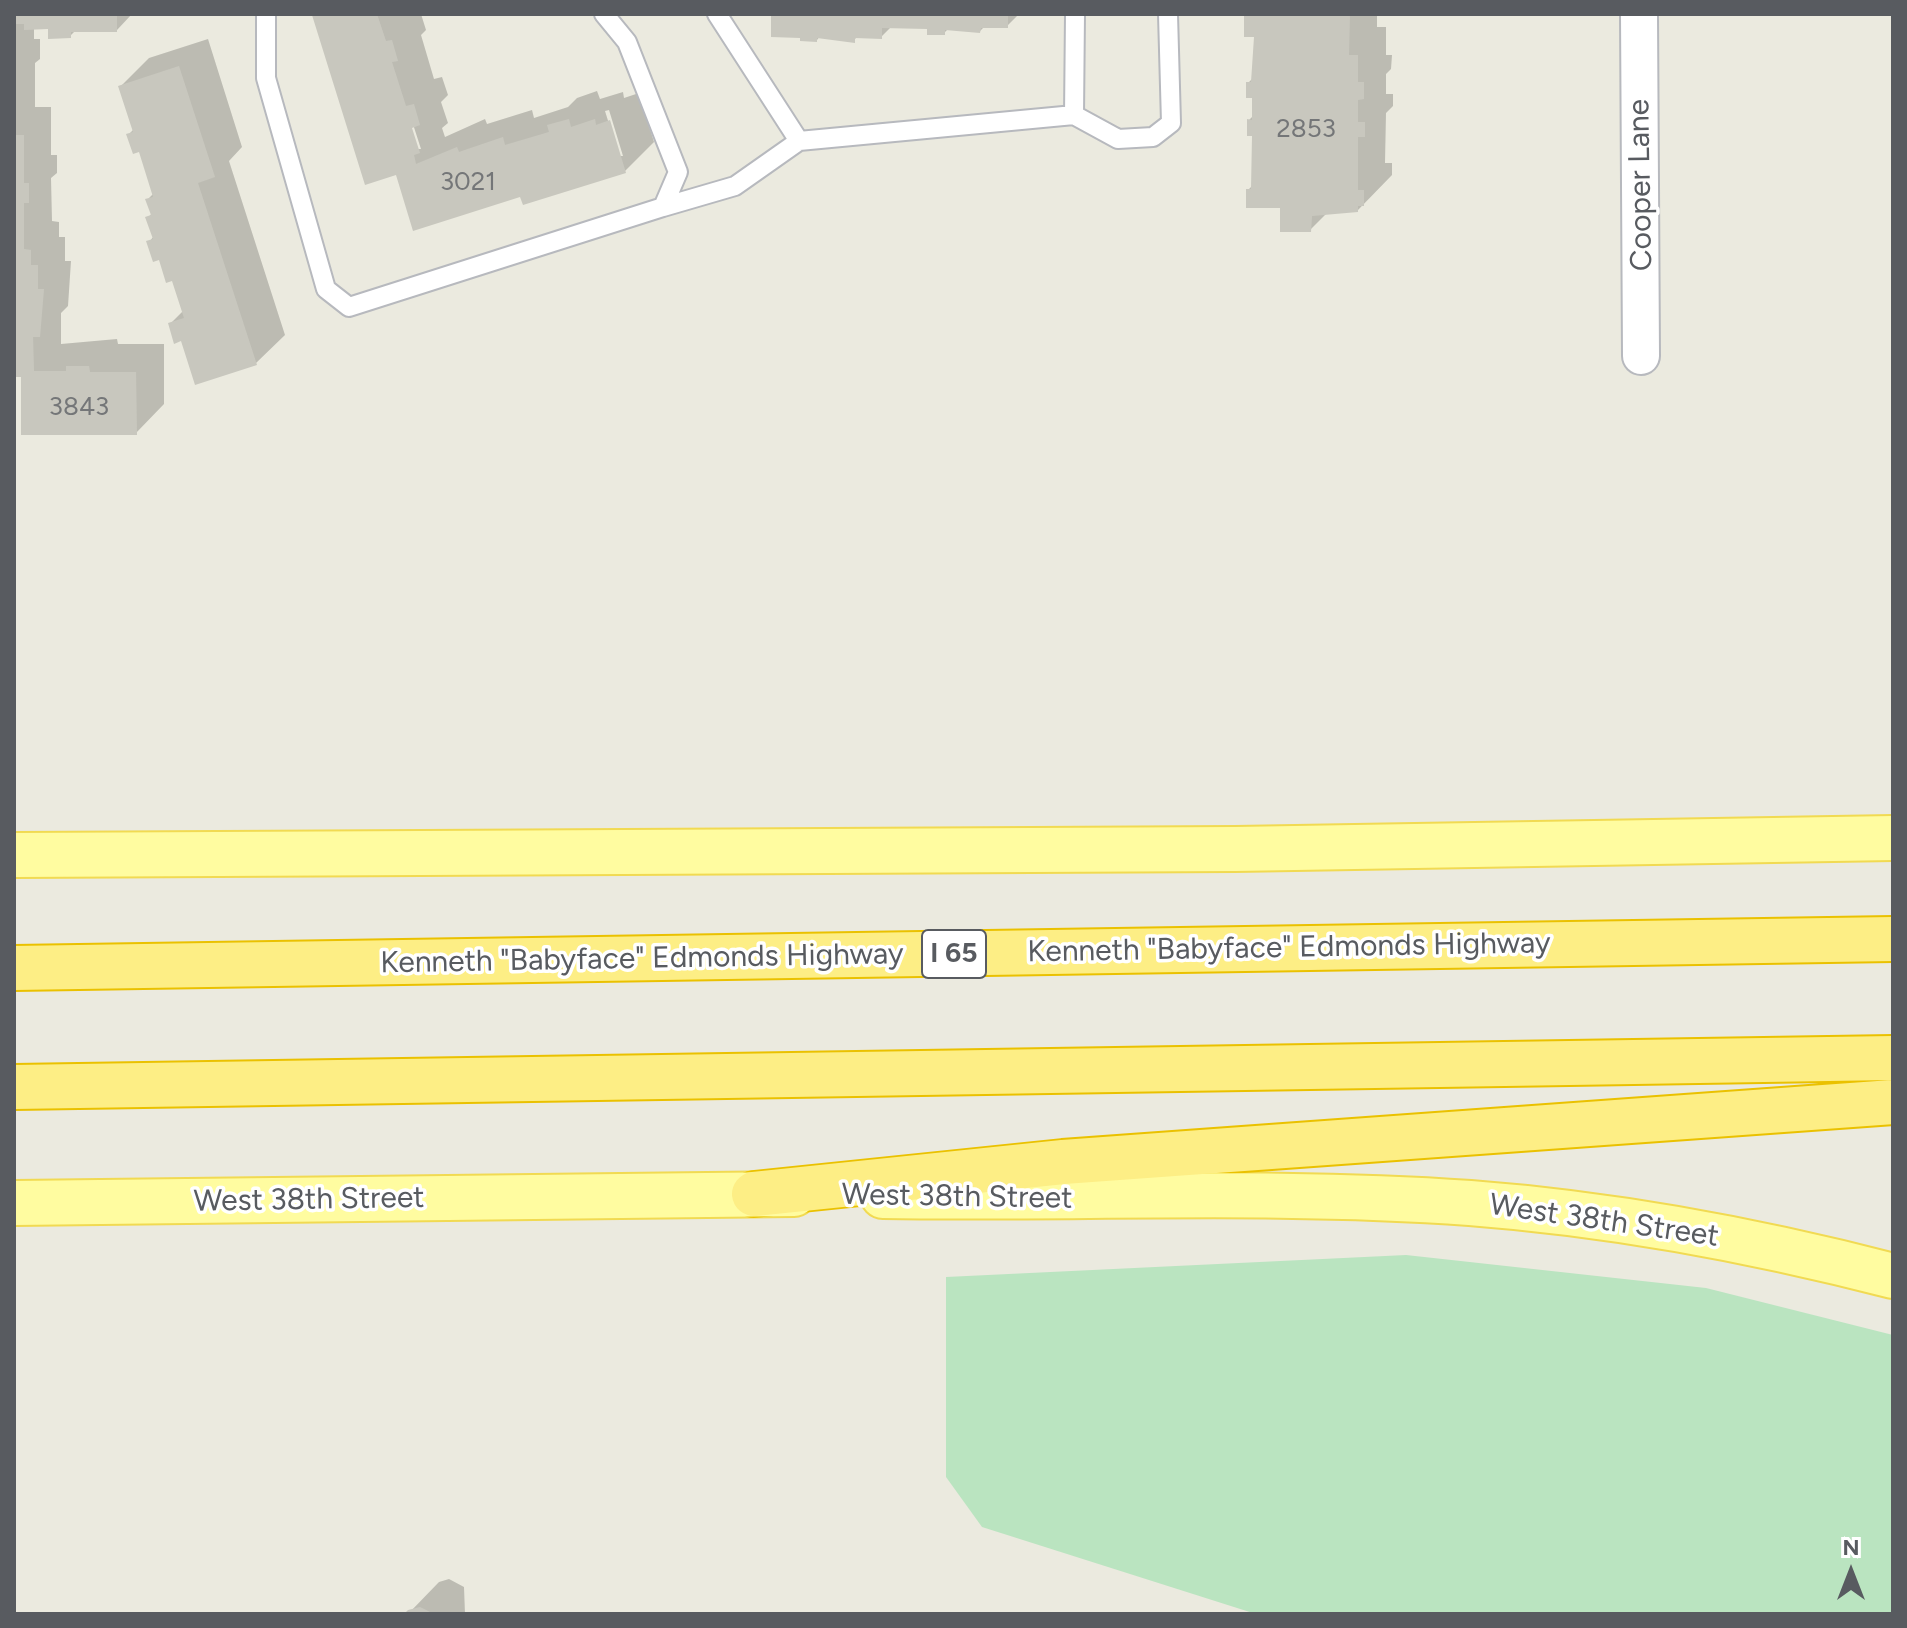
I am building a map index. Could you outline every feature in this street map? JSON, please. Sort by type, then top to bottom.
[{"type":"highway","name":"Kenneth \"Babyface\" Edmonds Highway","points":[[14,968],[1893,939]]},
{"type":"highway","points":[[14,1087],[1893,1058]]},
{"type":"highway","points":[[754,1194],[1063,1162],[1893,1102]]},
{"type":"main road","points":[[14,855],[1235,849],[1893,838]]},
{"type":"main road","name":"West 38th Street","points":[[14,1203],[754,1194],[1074,1199],[1258,1196],[1469,1203],[1677,1227],[1893,1276]]},
{"type":"street","name":"Cooper Lane","points":[[1639,14],[1641,356]]},
{"type":"lane","points":[[266,14],[266,78],[326,289],[349,307],[735,186],[799,141],[1074,115],[1118,139],[1153,137],[1171,123],[1168,14]]},
{"type":"lane","points":[[604,14],[627,42],[678,172],[663,207]]},
{"type":"lane","points":[[717,14],[799,141]]},
{"type":"lane","points":[[1074,115],[1075,14]]},
{"type":"green space","points":[[1406,1255],[1706,1288],[1893,1335],[1893,1614],[1256,1614],[982,1527],[946,1477],[946,1277]]},
{"type":"building","points":[[14,14],[117,14],[117,32],[71,32],[71,38],[48,39],[48,29],[24,30],[24,24],[14,24]]},
{"type":"building","points":[[377,14],[386,41],[392,40],[398,61],[392,62],[406,106],[414,104],[420,125],[412,128],[420,153],[414,155],[416,164],[457,147],[459,152],[503,137],[505,145],[549,132],[547,125],[569,119],[571,127],[595,119],[596,125],[610,120],[626,173],[523,205],[520,197],[413,231],[396,175],[365,185],[312,15]]},
{"type":"building","points":[[771,14],[1008,14],[1008,28],[981,28],[980,33],[945,30],[945,35],[927,35],[927,29],[882,28],[882,39],[855,38],[855,43],[817,38],[817,42],[800,41],[800,38],[771,37]]},
{"type":"building","points":[[1244,14],[1350,14],[1349,55],[1358,55],[1358,82],[1364,82],[1364,99],[1358,100],[1358,122],[1365,122],[1365,137],[1358,137],[1358,190],[1364,190],[1364,206],[1358,206],[1358,212],[1312,216],[1311,232],[1280,232],[1280,208],[1246,208],[1246,189],[1251,189],[1252,136],[1247,136],[1247,119],[1252,120],[1252,98],[1246,98],[1246,82],[1251,82],[1254,37],[1244,37]]},
{"type":"building","points":[[179,66],[215,177],[198,183],[257,365],[195,385],[181,341],[174,344],[168,323],[184,318],[172,281],[166,283],[159,260],[153,262],[146,241],[153,239],[145,217],[151,215],[145,199],[153,197],[139,152],[133,154],[126,134],[133,132],[118,86]]},
{"type":"building","points":[[14,135],[24,135],[24,183],[29,183],[29,203],[24,203],[24,249],[31,250],[31,265],[38,265],[38,289],[44,289],[40,337],[33,337],[34,371],[66,371],[66,366],[89,366],[90,372],[136,372],[137,435],[21,435],[21,377],[14,377]]},
{"type":"building","points":[[420,1607],[434,1614],[404,1614],[408,1610]]}]
